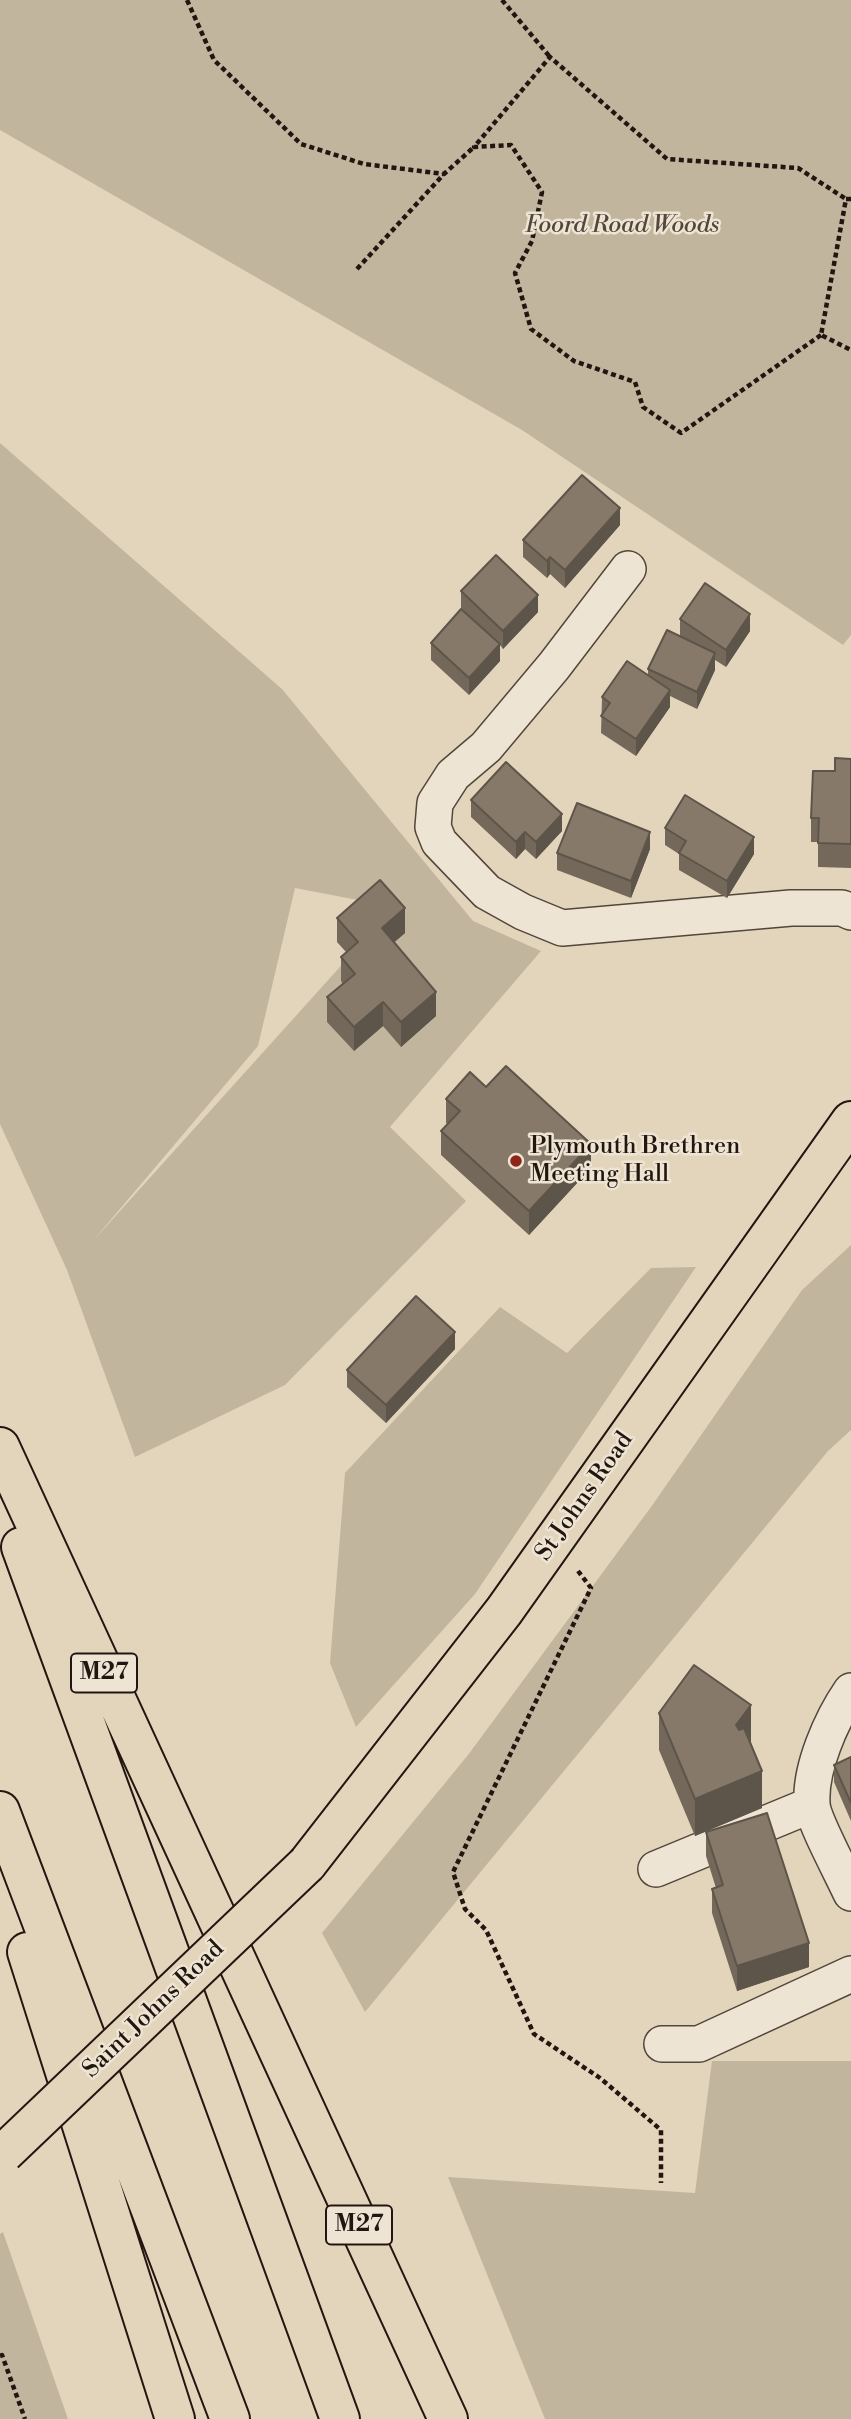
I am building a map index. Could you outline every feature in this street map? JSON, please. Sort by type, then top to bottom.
[{"type":"main road","name":"St Johns Road","points":[[307,1864],[504,1611],[851,1121]]},
{"type":"main road","name":"M27","points":[[0,1447],[448,2419]]},
{"type":"main road","name":"M27","points":[[0,1489],[340,2419]]},
{"type":"main road","points":[[0,1811],[230,2419]]},
{"type":"main road","name":"Saint Johns Road","points":[[2,2154],[307,1864]]},
{"type":"main road","points":[[0,1866],[175,2419]]},
{"type":"street","points":[[628,569],[554,666],[486,747],[453,775],[435,803],[433,827],[439,842],[486,892],[523,912],[562,928],[791,908],[842,908],[851,912]]},
{"type":"street","points":[[851,1691],[827,1733],[814,1777],[811,1805],[851,1893]]},
{"type":"street","points":[[656,1869],[811,1805]]},
{"type":"street","points":[[662,2044],[699,2044],[851,1974]]},
{"type":"path","points":[[187,0],[214,60],[301,144],[364,164],[444,174]]},
{"type":"path","points":[[474,147],[511,145],[542,192],[532,242],[515,272],[531,329],[574,361],[635,382],[643,407],[681,433],[821,335],[849,199],[798,168],[667,159],[550,57],[502,0]]},
{"type":"path","points":[[357,270],[444,174],[474,147],[550,57]]},
{"type":"path","points":[[821,335],[851,350]]},
{"type":"path","points":[[554,1540],[591,1588],[453,1872],[465,1909],[486,1930],[534,2034],[600,2078],[661,2130],[661,2183]]},
{"type":"path","points":[[0,2356],[2,2355],[25,2419]]},
{"type":"green space","name":"Foord Road Woods","points":[[0,0],[851,0],[851,635],[843,645],[522,430],[0,130]]},
{"type":"green space","points":[[0,443],[282,689],[473,921],[541,951],[390,1127],[466,1201],[285,1385],[135,1457],[67,1270],[0,1124]],"holes":[[[295,888],[394,907],[92,1242],[258,1046]]]},
{"type":"green space","points":[[851,1245],[851,1430],[828,1451],[365,2012],[322,1933],[468,1755],[651,1507],[802,1290]]},
{"type":"green space","points":[[696,1267],[475,1594],[356,1727],[330,1663],[345,1473],[500,1307],[567,1353],[651,1268]]},
{"type":"green space","points":[[712,2061],[851,2061],[851,2419],[545,2419],[448,2177],[695,2193]]},
{"type":"green space","points":[[3,2232],[68,2419],[0,2419],[0,2234]]},
{"type":"building","points":[[582,475],[620,508],[565,570],[550,557],[547,561],[523,540]]},
{"type":"building","points":[[496,555],[538,595],[503,631],[461,591]]},
{"type":"building","points":[[705,583],[750,614],[726,650],[680,619]]},
{"type":"building","points":[[461,609],[500,644],[469,678],[431,643]]},
{"type":"building","points":[[667,630],[715,653],[697,692],[648,669]]},
{"type":"building","points":[[627,661],[670,690],[636,739],[601,716],[610,703],[602,697]]},
{"type":"building","points":[[835,758],[851,759],[851,844],[818,843],[819,818],[811,818],[813,771],[835,771]]},
{"type":"building","points":[[506,762],[562,814],[536,842],[525,832],[516,842],[471,800]]},
{"type":"building","points":[[685,795],[754,837],[727,881],[679,853],[686,841],[665,828]]},
{"type":"building","points":[[577,803],[650,832],[631,881],[557,853]]},
{"type":"building","points":[[380,880],[405,908],[382,928],[436,992],[401,1022],[383,1002],[354,1027],[327,997],[355,974],[341,957],[358,942],[337,918]]},
{"type":"building","name":"Plymouth Brethren Meeting Hall","points":[[506,1066],[591,1144],[529,1211],[441,1131],[460,1111],[446,1099],[470,1072],[486,1087]]},
{"type":"building","points":[[416,1296],[455,1332],[386,1405],[347,1370]]},
{"type":"building","points":[[694,1665],[751,1705],[736,1725],[739,1730],[744,1728],[762,1771],[695,1799],[659,1713]]},
{"type":"building","points":[[851,1757],[851,1803],[834,1765]]},
{"type":"building","points":[[767,1813],[809,1943],[737,1966],[712,1889],[723,1885],[706,1832]]},
{"type":"place","name":"Plymouth Brethren Meeting Hall","points":[[516,1161]]}]
